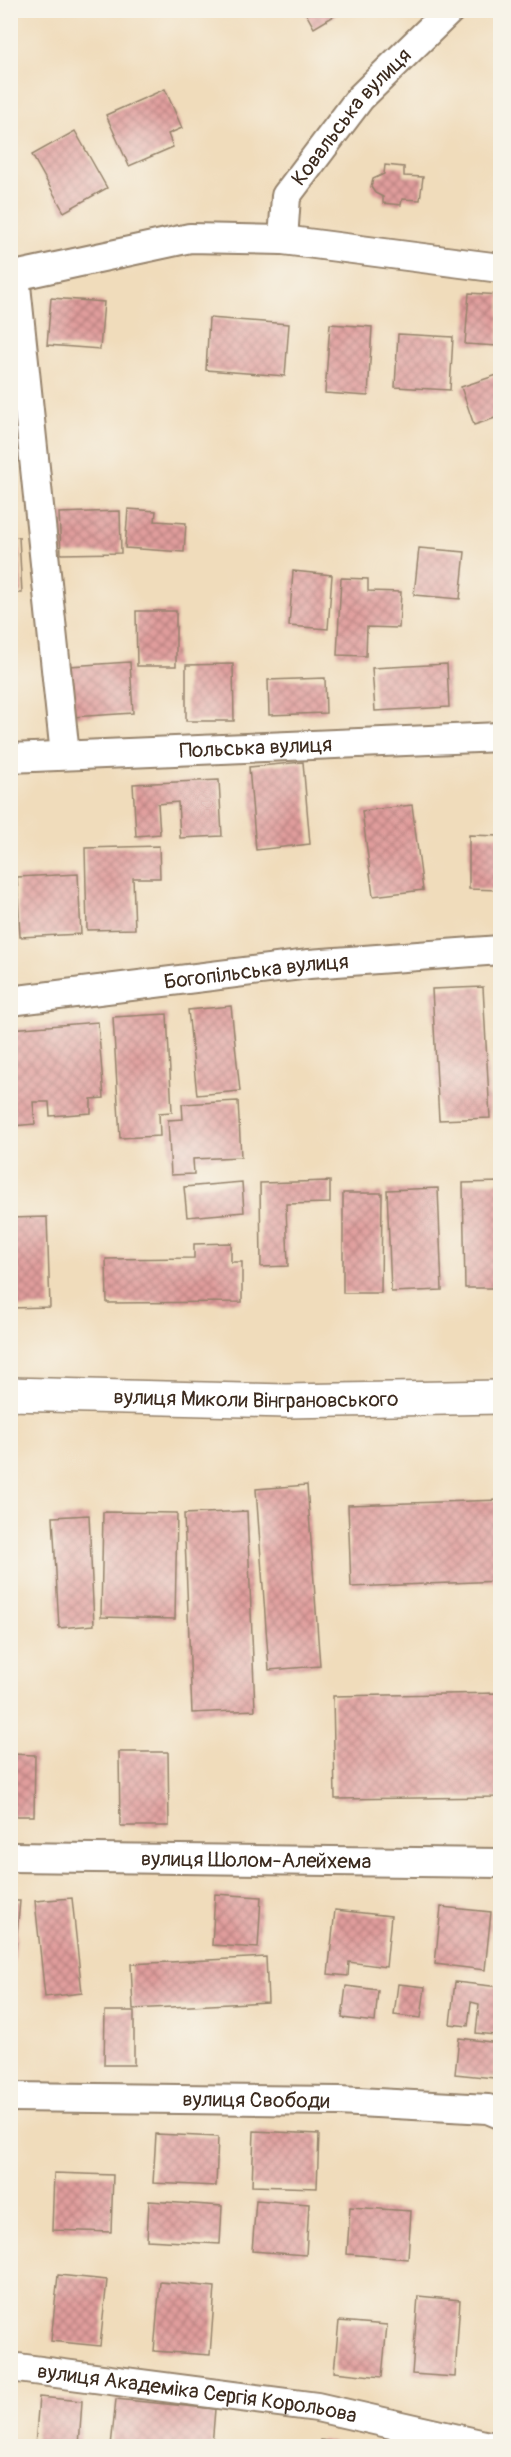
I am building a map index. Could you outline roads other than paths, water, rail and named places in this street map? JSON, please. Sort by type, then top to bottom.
[{"type":"main road","name":"вулиця Миколи Вінграновського","points":[[10,1394],[286,1401],[501,1397]]},
{"type":"street","name":"Ковальська вулиця","points":[[283,240],[286,196],[360,98],[450,10]]},
{"type":"street","points":[[65,755],[13,276],[190,238],[283,240],[501,268]]},
{"type":"street","name":"Польська вулиця","points":[[10,758],[501,737]]},
{"type":"street","name":"Богопільська вулиця","points":[[10,1000],[309,964],[501,950]]},
{"type":"street","name":"вулиця Шолом-Алейхема","points":[[10,1857],[501,1863]]},
{"type":"street","name":"вулиця Свободи","points":[[10,2097],[339,2101],[488,2109],[501,2114]]},
{"type":"street","name":"вулиця Академіка Сергія Корольова","points":[[10,2367],[317,2407],[489,2446]]}]
